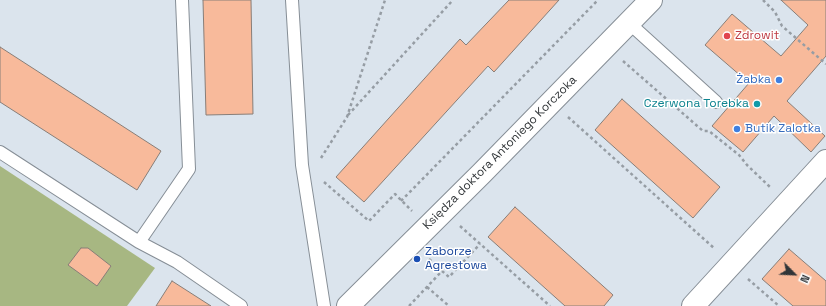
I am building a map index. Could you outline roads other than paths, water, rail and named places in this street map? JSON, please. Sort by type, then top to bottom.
[{"type":"street","name":"Księdza doktora Antoniego Korczoka","points":[[348,306],[487,168],[651,0]]},
{"type":"street","points":[[693,306],[826,161]]},
{"type":"lane","points":[[139,242],[189,170],[182,0]]},
{"type":"lane","points":[[292,0],[302,166],[324,306]]},
{"type":"lane","points":[[629,23],[716,102]]},
{"type":"lane","points":[[0,152],[139,242],[176,262],[241,306]]},
{"type":"place","name":"Zdrowit","points":[[727,36]]},
{"type":"place","name":"Żabka","points":[[779,80]]},
{"type":"place","name":"Czerwona Torebka","points":[[757,104]]},
{"type":"place","name":"Butik Zalotka","points":[[737,129]]},
{"type":"place","name":"Zaborze Agrestowa","points":[[417,259]]}]
